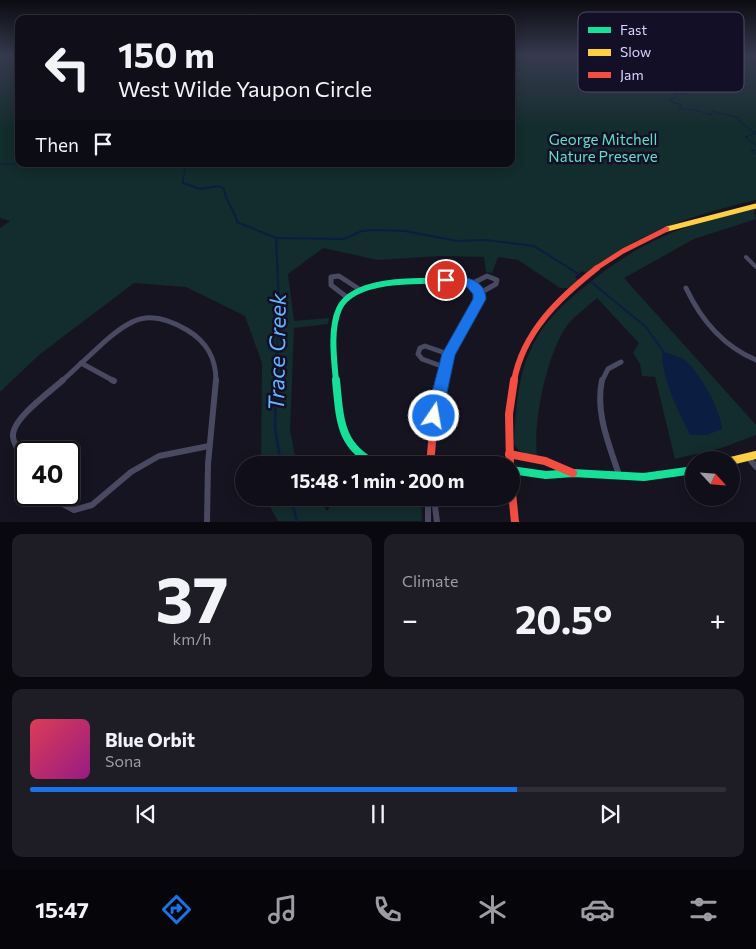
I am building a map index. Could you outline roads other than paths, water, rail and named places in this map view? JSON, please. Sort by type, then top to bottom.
[{"type":"street","points":[[573,473],[545,462],[509,454],[508,410],[515,376],[529,337],[551,308],[608,262],[645,239],[686,223],[756,206]]},
{"type":"street","points":[[746,257],[756,267]]},
{"type":"street","points":[[348,298],[331,285],[331,277],[340,276],[359,289]]},
{"type":"street","points":[[471,284],[486,276],[497,280],[496,284],[480,293]]},
{"type":"street","points":[[364,456],[348,441],[339,408],[335,325],[339,309],[359,289],[373,285],[446,280],[461,281],[471,284],[480,293]]},
{"type":"street","points":[[686,288],[692,302],[716,331],[735,350],[756,360]]},
{"type":"street","points":[[431,456],[434,416],[444,367],[448,354],[478,305],[480,293]]},
{"type":"street","points":[[15,444],[12,440],[13,428],[121,327],[139,317],[150,316],[166,319],[196,336],[209,350],[216,369],[209,446],[207,522]]},
{"type":"street","points":[[444,367],[422,359],[418,354],[420,348],[425,346],[448,354]]},
{"type":"street","points":[[620,476],[606,435],[599,399],[603,376],[608,368],[621,362]]},
{"type":"street","points":[[81,363],[114,381]]},
{"type":"street","points":[[67,506],[74,510],[92,505],[131,472],[159,456],[209,446]]},
{"type":"street","points":[[740,459],[756,455]]},
{"type":"street","points":[[748,457],[756,466]]},
{"type":"street","points":[[520,471],[546,475],[573,473],[644,478],[685,471]]},
{"type":"street","points":[[428,506],[428,522]]},
{"type":"street","points":[[435,506],[437,522]]},
{"type":"street","points":[[513,506],[515,522]]},
{"type":"water","points":[[662,352],[682,359],[693,369],[714,403],[722,429],[707,435],[690,435],[668,384]]},
{"type":"waterway","points":[[686,92],[685,94],[675,93],[676,97],[669,101],[682,105],[678,108],[680,109],[695,110],[712,115],[711,111],[739,118],[741,123],[756,133],[745,137],[756,145]]},
{"type":"waterway","points":[[756,150],[751,150],[756,155]]},
{"type":"waterway","points":[[0,164],[15,164]]},
{"type":"waterway","points":[[182,167],[185,169],[183,181]]},
{"type":"waterway","points":[[183,181],[183,183],[200,189],[219,186],[224,189],[237,222],[276,238]]},
{"type":"waterway","points":[[276,238],[344,239],[362,231],[374,230],[405,231],[457,241],[485,240],[534,246],[580,275]]},
{"type":"waterway","name":"Trace Creek","points":[[276,238],[279,303],[276,381]]},
{"type":"waterway","points":[[591,282],[646,327],[665,354]]},
{"type":"waterway","name":"Trace Creek","points":[[276,380],[275,427],[280,456]]},
{"type":"waterway","name":"Trace Creek","points":[[293,506],[297,522]]},
{"type":"park label","name":"George Mitchell Nature Preserve","points":[[603,148]]}]
